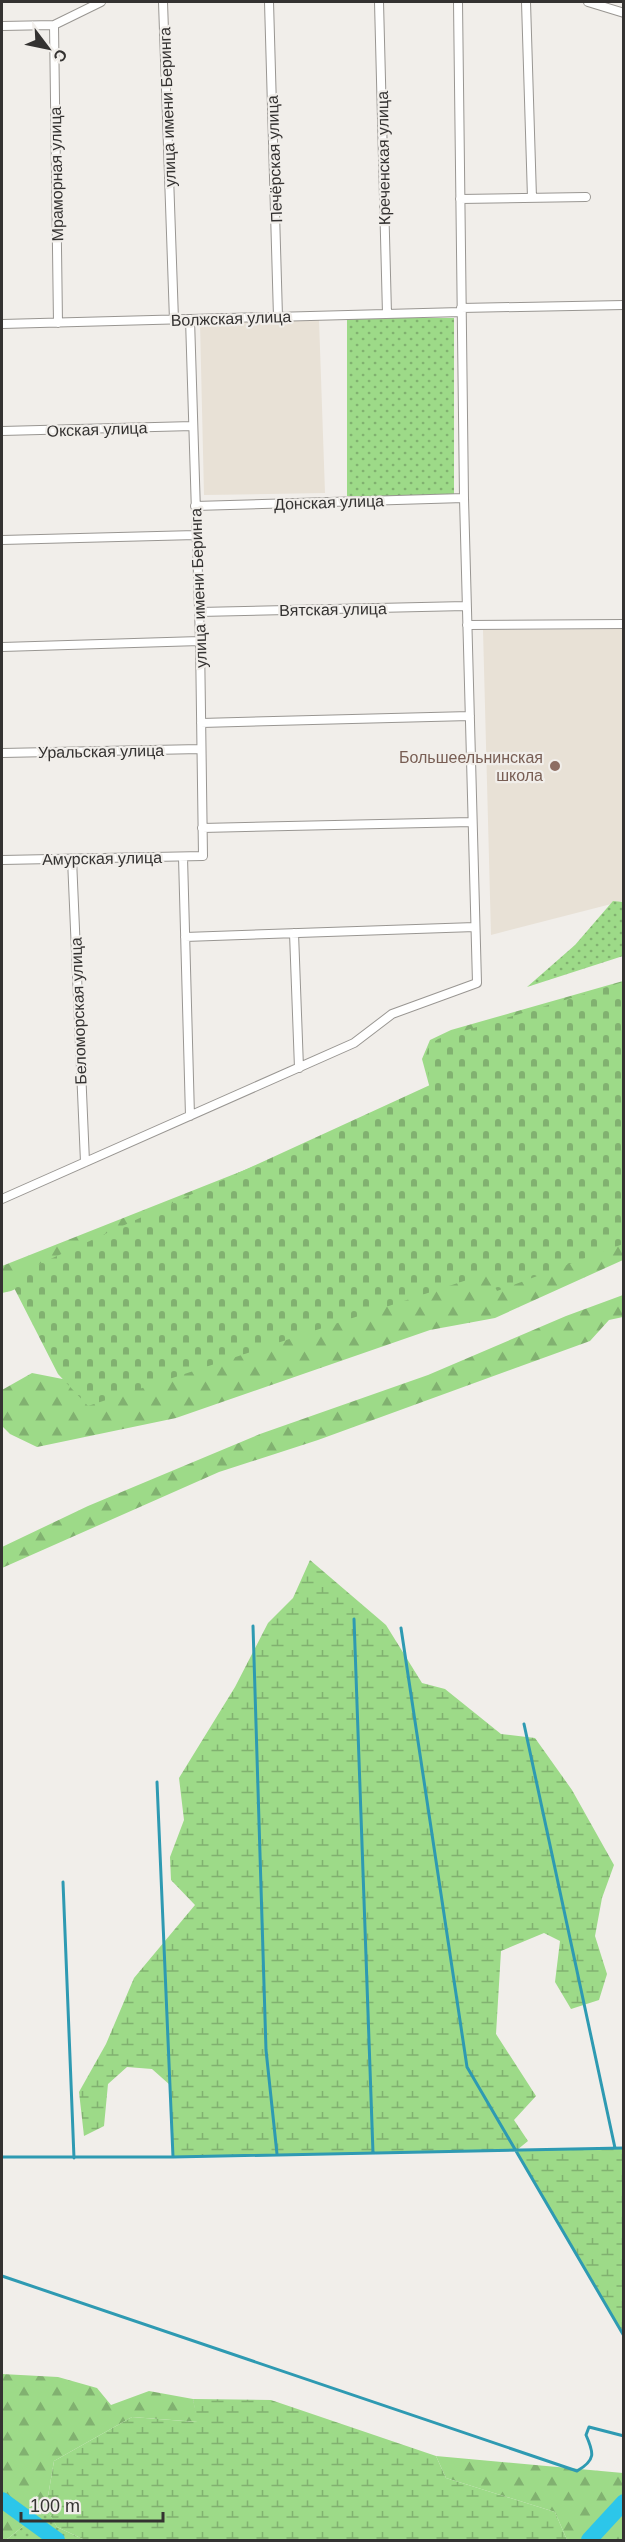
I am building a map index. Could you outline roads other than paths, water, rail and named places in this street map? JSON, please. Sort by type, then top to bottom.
[{"type":"street","points":[[2,26],[54,25],[101,2]]},
{"type":"street","name":"улица имени Беринга","points":[[164,2],[174,320]]},
{"type":"street","name":"Печёрская улица","points":[[269,2],[278,317]]},
{"type":"street","name":"Креченская улица","points":[[379,2],[387,314]]},
{"type":"street","points":[[2,1199],[354,1043],[392,1014],[477,983],[466,606],[458,2]]},
{"type":"street","points":[[526,2],[532,198]]},
{"type":"street","points":[[588,2],[624,13]]},
{"type":"street","name":"Мраморная улица","points":[[54,25],[58,323]]},
{"type":"street","points":[[460,199],[586,197]]},
{"type":"street","name":"Волжская улица","points":[[2,324],[624,305]]},
{"type":"street","name":"улица имени Беринга","points":[[190,319],[200,641],[203,856]]},
{"type":"street","name":"Окская улица","points":[[2,431],[193,426]]},
{"type":"street","name":"Донская улица","points":[[195,506],[464,498]]},
{"type":"street","points":[[2,540],[196,535]]},
{"type":"street","name":"Вятская улица","points":[[199,612],[466,606]]},
{"type":"street","points":[[467,626],[624,624]]},
{"type":"street","points":[[2,647],[200,641]]},
{"type":"street","points":[[201,723],[470,716]]},
{"type":"street","name":"Уральская улица","points":[[2,753],[201,749]]},
{"type":"street","points":[[202,828],[472,822]]},
{"type":"street","name":"Амурская улица","points":[[2,860],[203,856]]},
{"type":"street","points":[[183,857],[190,1116]]},
{"type":"street","name":"Беломорская улица","points":[[72,859],[85,1162]]},
{"type":"street","points":[[185,937],[475,927]]},
{"type":"street","points":[[294,933],[299,1068]]},
{"type":"waterway","points":[[354,1619],[373,2153]]},
{"type":"waterway","points":[[253,1626],[266,2050],[277,2154]]},
{"type":"waterway","points":[[401,1628],[467,2067],[624,2336]]},
{"type":"waterway","points":[[524,1724],[615,2148]]},
{"type":"waterway","points":[[157,1782],[173,2157]]},
{"type":"waterway","points":[[63,1882],[74,2158]]},
{"type":"waterway","points":[[2,2157],[173,2157],[624,2148]]},
{"type":"waterway","points":[[2,2276],[577,2471],[588,2463],[592,2456],[586,2435],[589,2427],[624,2436]]},
{"type":"waterway","points":[[2,2500],[57,2540]]},
{"type":"waterway","points":[[589,2540],[624,2502]]},
{"type":"place","name":"Большеельнинская школа","points":[[555,766]]}]
